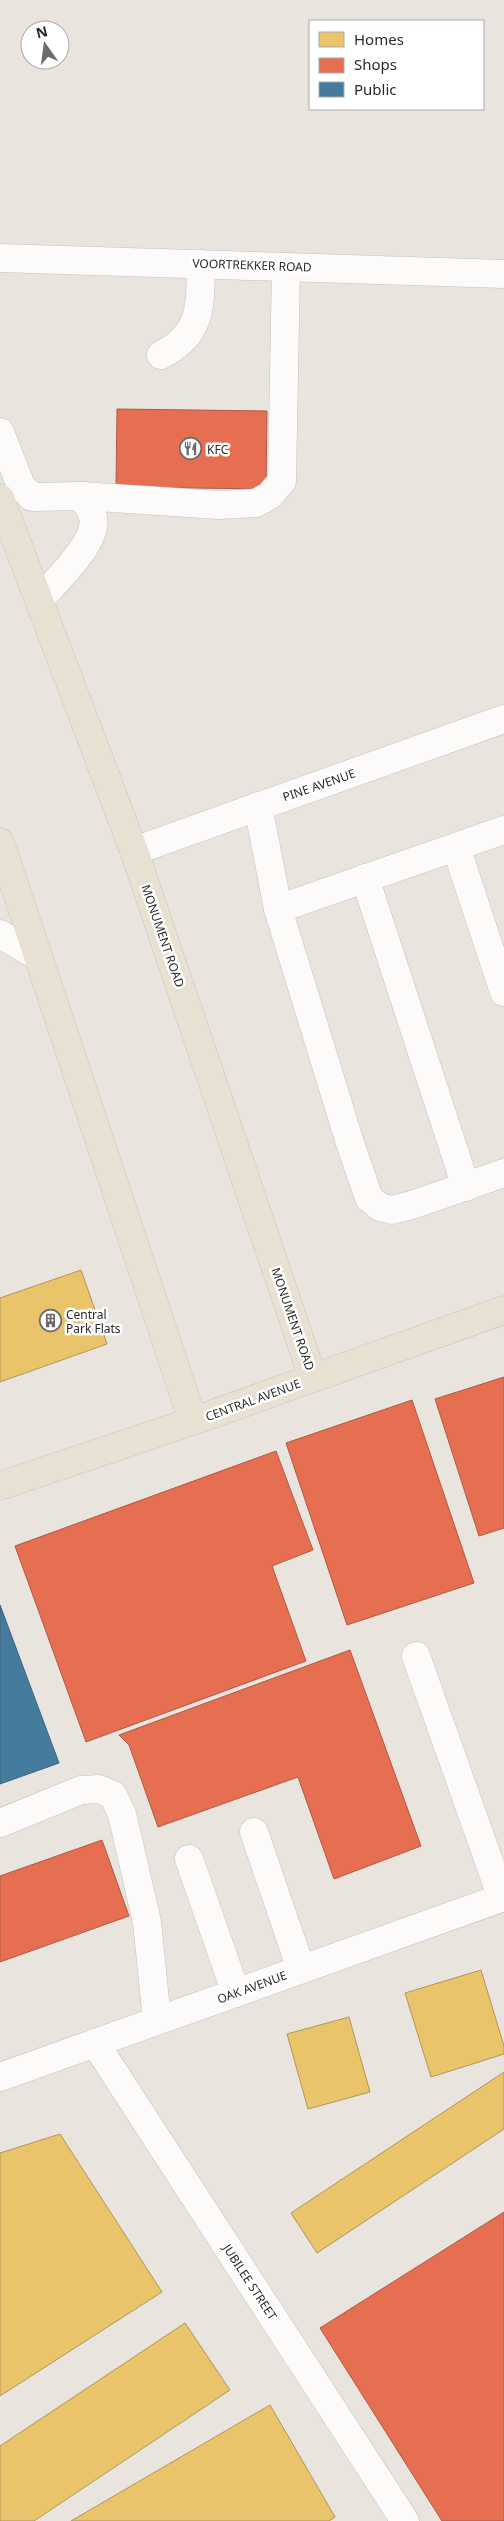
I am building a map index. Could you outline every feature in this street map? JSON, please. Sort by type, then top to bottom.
[{"type":"main road","name":"MONUMENT ROAD","points":[[0,498],[134,851],[313,1378]]},
{"type":"main road","points":[[0,842],[193,1421]]},
{"type":"main road","name":"CENTRAL AVENUE","points":[[0,1486],[193,1421],[504,1310]]},
{"type":"street","name":"VOORTREKKER ROAD","points":[[0,258],[504,274]]},
{"type":"street","points":[[161,355],[183,342],[200,310],[201,264]]},
{"type":"street","points":[[0,432],[21,486],[32,497],[82,496],[219,505],[256,502],[269,496],[282,481],[286,267]]},
{"type":"street","points":[[39,600],[75,560],[93,530],[92,514],[82,496]]},
{"type":"street","name":"PINE AVENUE","points":[[134,851],[504,719]]},
{"type":"street","points":[[258,806],[278,909],[350,1143],[369,1198],[380,1207],[392,1210],[415,1204],[504,1173]]},
{"type":"street","points":[[278,909],[504,830]]},
{"type":"street","points":[[456,847],[504,992]]},
{"type":"street","points":[[365,878],[466,1186]]},
{"type":"street","points":[[0,934],[37,956]]},
{"type":"street","points":[[416,1656],[503,1898]]},
{"type":"street","points":[[0,1823],[81,1790],[99,1789],[112,1796],[122,1814],[147,1922],[158,2020]]},
{"type":"street","points":[[254,1832],[301,1969]]},
{"type":"street","points":[[189,1859],[236,1993]]},
{"type":"street","name":"OAK AVENUE","points":[[0,2077],[503,1898]]},
{"type":"street","name":"JUBILEE STREET","points":[[95,2043],[405,2521]]},
{"type":"building: Homes","name":"Central Park Flats","points":[[81,1270],[107,1344],[0,1382],[0,1298]]},
{"type":"building: Homes","points":[[481,1970],[504,2046],[504,2054],[431,2077],[405,1993]]},
{"type":"building: Homes","points":[[349,2017],[370,2092],[308,2109],[287,2034]]},
{"type":"building: Homes","points":[[504,2072],[504,2129],[317,2253],[291,2213]]},
{"type":"building: Homes","points":[[60,2134],[162,2292],[0,2396],[0,2153]]},
{"type":"building: Homes","points":[[185,2323],[230,2390],[34,2521],[0,2521],[0,2446]]},
{"type":"building: Homes","points":[[270,2405],[335,2517],[329,2521],[71,2521]]},
{"type":"building: Shops","name":"KFC","points":[[117,409],[267,411],[266,489],[116,487]]},
{"type":"building: Shops","points":[[504,1377],[504,1528],[479,1536],[435,1399]]},
{"type":"building: Shops","points":[[412,1400],[474,1583],[347,1625],[286,1443]]},
{"type":"building: Shops","points":[[276,1451],[313,1550],[272,1566],[306,1661],[86,1742],[15,1546]]},
{"type":"building: Shops","points":[[350,1650],[421,1846],[334,1879],[298,1777],[158,1827],[129,1745],[119,1735]]},
{"type":"building: Shops","points":[[102,1840],[129,1916],[0,1962],[0,1876]]},
{"type":"building: Shops","points":[[504,2212],[504,2521],[442,2521],[320,2328]]},
{"type":"building: Public","points":[[0,1605],[59,1763],[0,1784]]},
{"type":"place","name":"KFC","points":[[191,449]]},
{"type":"place","name":"Central Park Flats","points":[[50,1321]]}]
